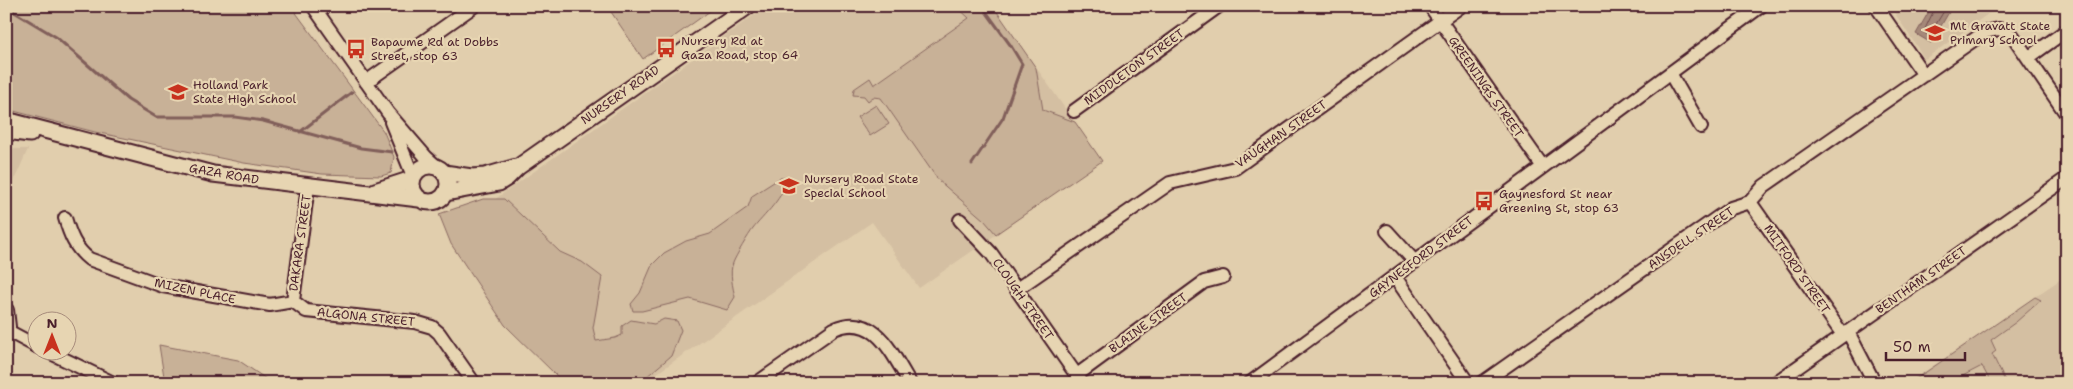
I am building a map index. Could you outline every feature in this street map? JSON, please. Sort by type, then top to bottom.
[{"type":"main road","name":"NURSERY ROAD","points":[[446,193],[499,183],[518,167],[748,6]]},
{"type":"main road","name":"GAZA ROAD","points":[[6,120],[212,174],[419,199]]},
{"type":"main road","name":"GAZA ROAD","points":[[6,131],[81,141]]},
{"type":"main road","points":[[426,166],[441,170],[448,185],[446,193],[436,201],[424,202],[412,190],[412,177],[416,171],[426,166]]},
{"type":"main road","name":"NURSERY ROAD","points":[[441,170],[466,176],[485,176],[518,167]]},
{"type":"main road","name":"GAZA ROAD","points":[[370,192],[412,177]]},
{"type":"street","points":[[312,6],[388,113],[426,157],[441,170]]},
{"type":"street","points":[[366,82],[474,6]]},
{"type":"street","name":"MIDDLETON STREET","points":[[1074,111],[1219,6]]},
{"type":"street","name":"GREENINGS STREET","points":[[1430,6],[1543,167]]},
{"type":"street","name":"VAUGHAN STREET","points":[[1017,289],[1170,183],[1235,168],[1461,6]]},
{"type":"street","name":"GAYNESFORD STREET","points":[[1250,383],[1761,6]]},
{"type":"street","points":[[1876,6],[1924,75]]},
{"type":"street","name":"ANSDELL STREET","points":[[1482,383],[1731,208],[1750,202],[1764,186],[1983,33],[1999,29],[2012,36],[2028,58]]},
{"type":"street","points":[[2067,30],[2028,58],[2067,114]]},
{"type":"street","points":[[1670,73],[1701,127]]},
{"type":"street","points":[[388,113],[412,177]]},
{"type":"street","name":"BENTHAM STREET","points":[[1775,383],[2067,178]]},
{"type":"street","name":"DAKARA STREET","points":[[293,301],[308,186]]},
{"type":"street","name":"MITFORD STREET","points":[[1750,202],[1845,334],[1871,376]]},
{"type":"street","name":"MIZEN PLACE","points":[[65,218],[70,236],[78,251],[89,260],[163,286],[270,305],[293,301]]},
{"type":"street","name":"CLOUGH STREET","points":[[960,220],[984,245],[1017,289],[1079,379]]},
{"type":"street","points":[[1387,231],[1414,262]]},
{"type":"street","name":"BLAINE STREET","points":[[1079,379],[1204,282],[1223,277]]},
{"type":"street","points":[[1395,277],[1468,383]]},
{"type":"street","name":"ALGONA STREET","points":[[293,301],[306,311],[415,322],[432,327],[474,383]]},
{"type":"street","points":[[7,310],[7,332],[28,342]]},
{"type":"street","points":[[757,383],[834,329],[846,324],[858,324],[869,328],[883,341],[910,383]]},
{"type":"street","points":[[70,362],[113,383]]},
{"type":"shaded area","name":"Holland Park State High School","points":[[6,6],[291,6],[384,132],[394,157],[391,173],[381,176],[322,174],[244,163],[95,132],[6,109]]},
{"type":"shaded area","points":[[607,6],[717,6],[643,59]]},
{"type":"shaded area","name":"Nursery Road State Special School","points":[[767,6],[993,6],[1102,161],[919,288],[872,222],[643,383],[595,383],[477,212]]},
{"type":"shaded area","points":[[956,6],[993,6],[1036,68],[1043,110],[1075,122],[1102,161],[996,234],[984,220],[938,180],[881,98],[873,97],[868,101],[864,96],[853,95],[854,89],[870,78],[874,85],[969,18]]},
{"type":"shaded area","name":"Mt Gravatt State Primary School","points":[[1890,6],[1999,6],[1925,59]]},
{"type":"shaded area","points":[[876,105],[889,124],[870,136],[857,117]]},
{"type":"shaded area","points":[[6,149],[28,149],[6,199]]},
{"type":"shaded area","points":[[780,178],[786,178],[783,191],[751,232],[733,263],[731,275],[735,297],[727,310],[690,299],[642,311],[633,311],[631,304],[640,293],[652,265],[664,253],[686,241],[710,234],[748,207],[752,196]]},
{"type":"shaded area","points":[[483,199],[504,199],[560,252],[582,262],[602,277],[593,328],[596,341],[622,335],[622,326],[631,320],[654,324],[664,319],[677,321],[681,330],[671,356],[639,383],[560,383],[559,378],[505,325],[451,244],[439,214]]},
{"type":"shaded area","points":[[2067,275],[2067,383],[1908,383]]},
{"type":"shaded area","points":[[2035,297],[2041,300],[2016,322],[1991,340],[1996,351],[1992,354],[2006,383],[1991,383],[1982,366],[1949,383],[1910,383]]},
{"type":"shaded area","points":[[159,345],[238,360],[272,383],[165,383]]},
{"type":"water","points":[[1932,6],[1952,7],[1931,43],[1916,34]]},
{"type":"waterway","points":[[972,164],[1003,118],[1022,64],[982,6]]},
{"type":"waterway","points":[[6,7],[56,37],[128,100],[156,117],[235,117],[263,121],[361,148],[392,152]]},
{"type":"waterway","points":[[300,132],[352,92]]},
{"type":"place","name":"Mt Gravatt State Primary School","points":[[1935,33]]},
{"type":"place","name":"Nursery Rd at Gaza Road, stop 64","points":[[666,48]]},
{"type":"place","name":"Bapaume Rd at Dobbs Street, stop 63","points":[[356,49]]},
{"type":"place","name":"Holland Park State High School","points":[[178,92]]},
{"type":"place","name":"Nursery Road State Special School","points":[[789,186]]},
{"type":"place","name":"Gaynesford St near Greening St, stop 63","points":[[1484,201]]}]
